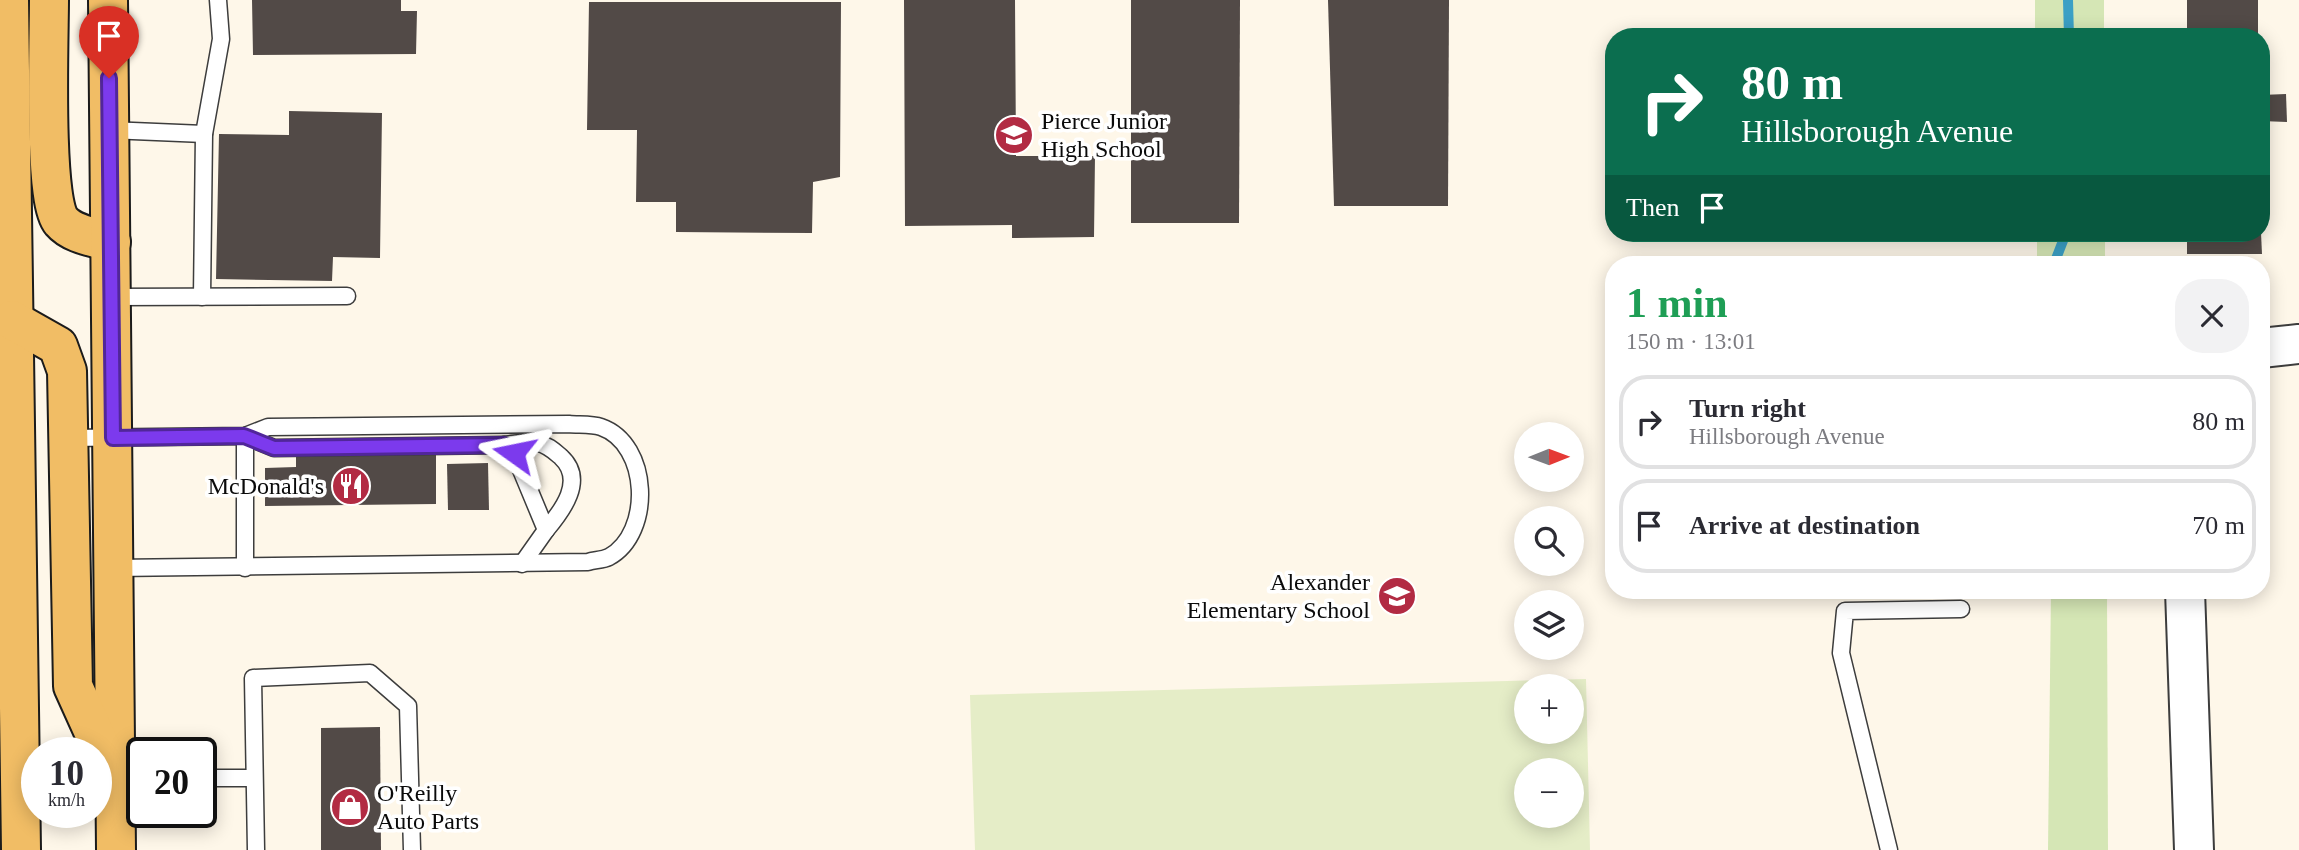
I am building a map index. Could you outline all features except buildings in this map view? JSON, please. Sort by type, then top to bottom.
[{"type":"main road","points":[[48,0],[50,149],[55,211],[61,221],[74,231],[111,242]]},
{"type":"main road","points":[[108,0],[114,568],[126,737]]},
{"type":"main road","points":[[6,16],[9,684],[21,833],[46,850]]},
{"type":"main road","points":[[6,316],[58,346],[66,371],[73,686],[126,774]]},
{"type":"main road","points":[[116,850],[126,795]]},
{"type":"street","points":[[2270,347],[2299,344]]},
{"type":"street","points":[[2185,599],[2194,850]]},
{"type":"lane","points":[[202,297],[204,134],[221,39],[218,0]]},
{"type":"lane","points":[[110,130],[204,134]]},
{"type":"lane","points":[[111,297],[347,296]]},
{"type":"lane","points":[[68,438],[244,436],[268,427],[569,424],[601,427],[630,451],[639,480],[639,508],[630,537],[609,557],[588,562],[114,568]]},
{"type":"lane","points":[[244,436],[274,448],[504,445],[535,442],[550,447],[565,462],[571,473],[572,488],[565,508],[522,564]]},
{"type":"lane","points":[[244,436],[245,568]]},
{"type":"lane","points":[[504,445],[514,453],[546,530]]},
{"type":"lane","points":[[1889,850],[1841,653],[1845,611],[1961,610]]},
{"type":"lane","points":[[256,850],[253,678],[370,673],[408,706],[412,850]]},
{"type":"lane","points":[[217,778],[253,778]]},
{"type":"green space","points":[[2035,0],[2104,0],[2104,28],[2035,28]]},
{"type":"green space","points":[[2037,242],[2105,242],[2105,256],[2037,256]]},
{"type":"green space","points":[[2051,599],[2107,599],[2108,850],[2048,850]]},
{"type":"green space","points":[[1586,679],[1590,850],[975,850],[970,695],[1514,681],[1514,744],[1584,744]]},
{"type":"waterway","points":[[2068,0],[2069,28]]},
{"type":"waterway","points":[[2057,256],[2063,242]]},
{"type":"place","name":"Pierce Junior High School","points":[[1014,135]]},
{"type":"place","name":"McDonald's","points":[[351,486]]},
{"type":"place","name":"Alexander Elementary School","points":[[1397,596]]},
{"type":"place","name":"O'Reilly Auto Parts","points":[[350,807]]},
{"type":"route","points":[[109,78],[113,438],[244,436],[274,448],[504,445],[514,453]]}]
